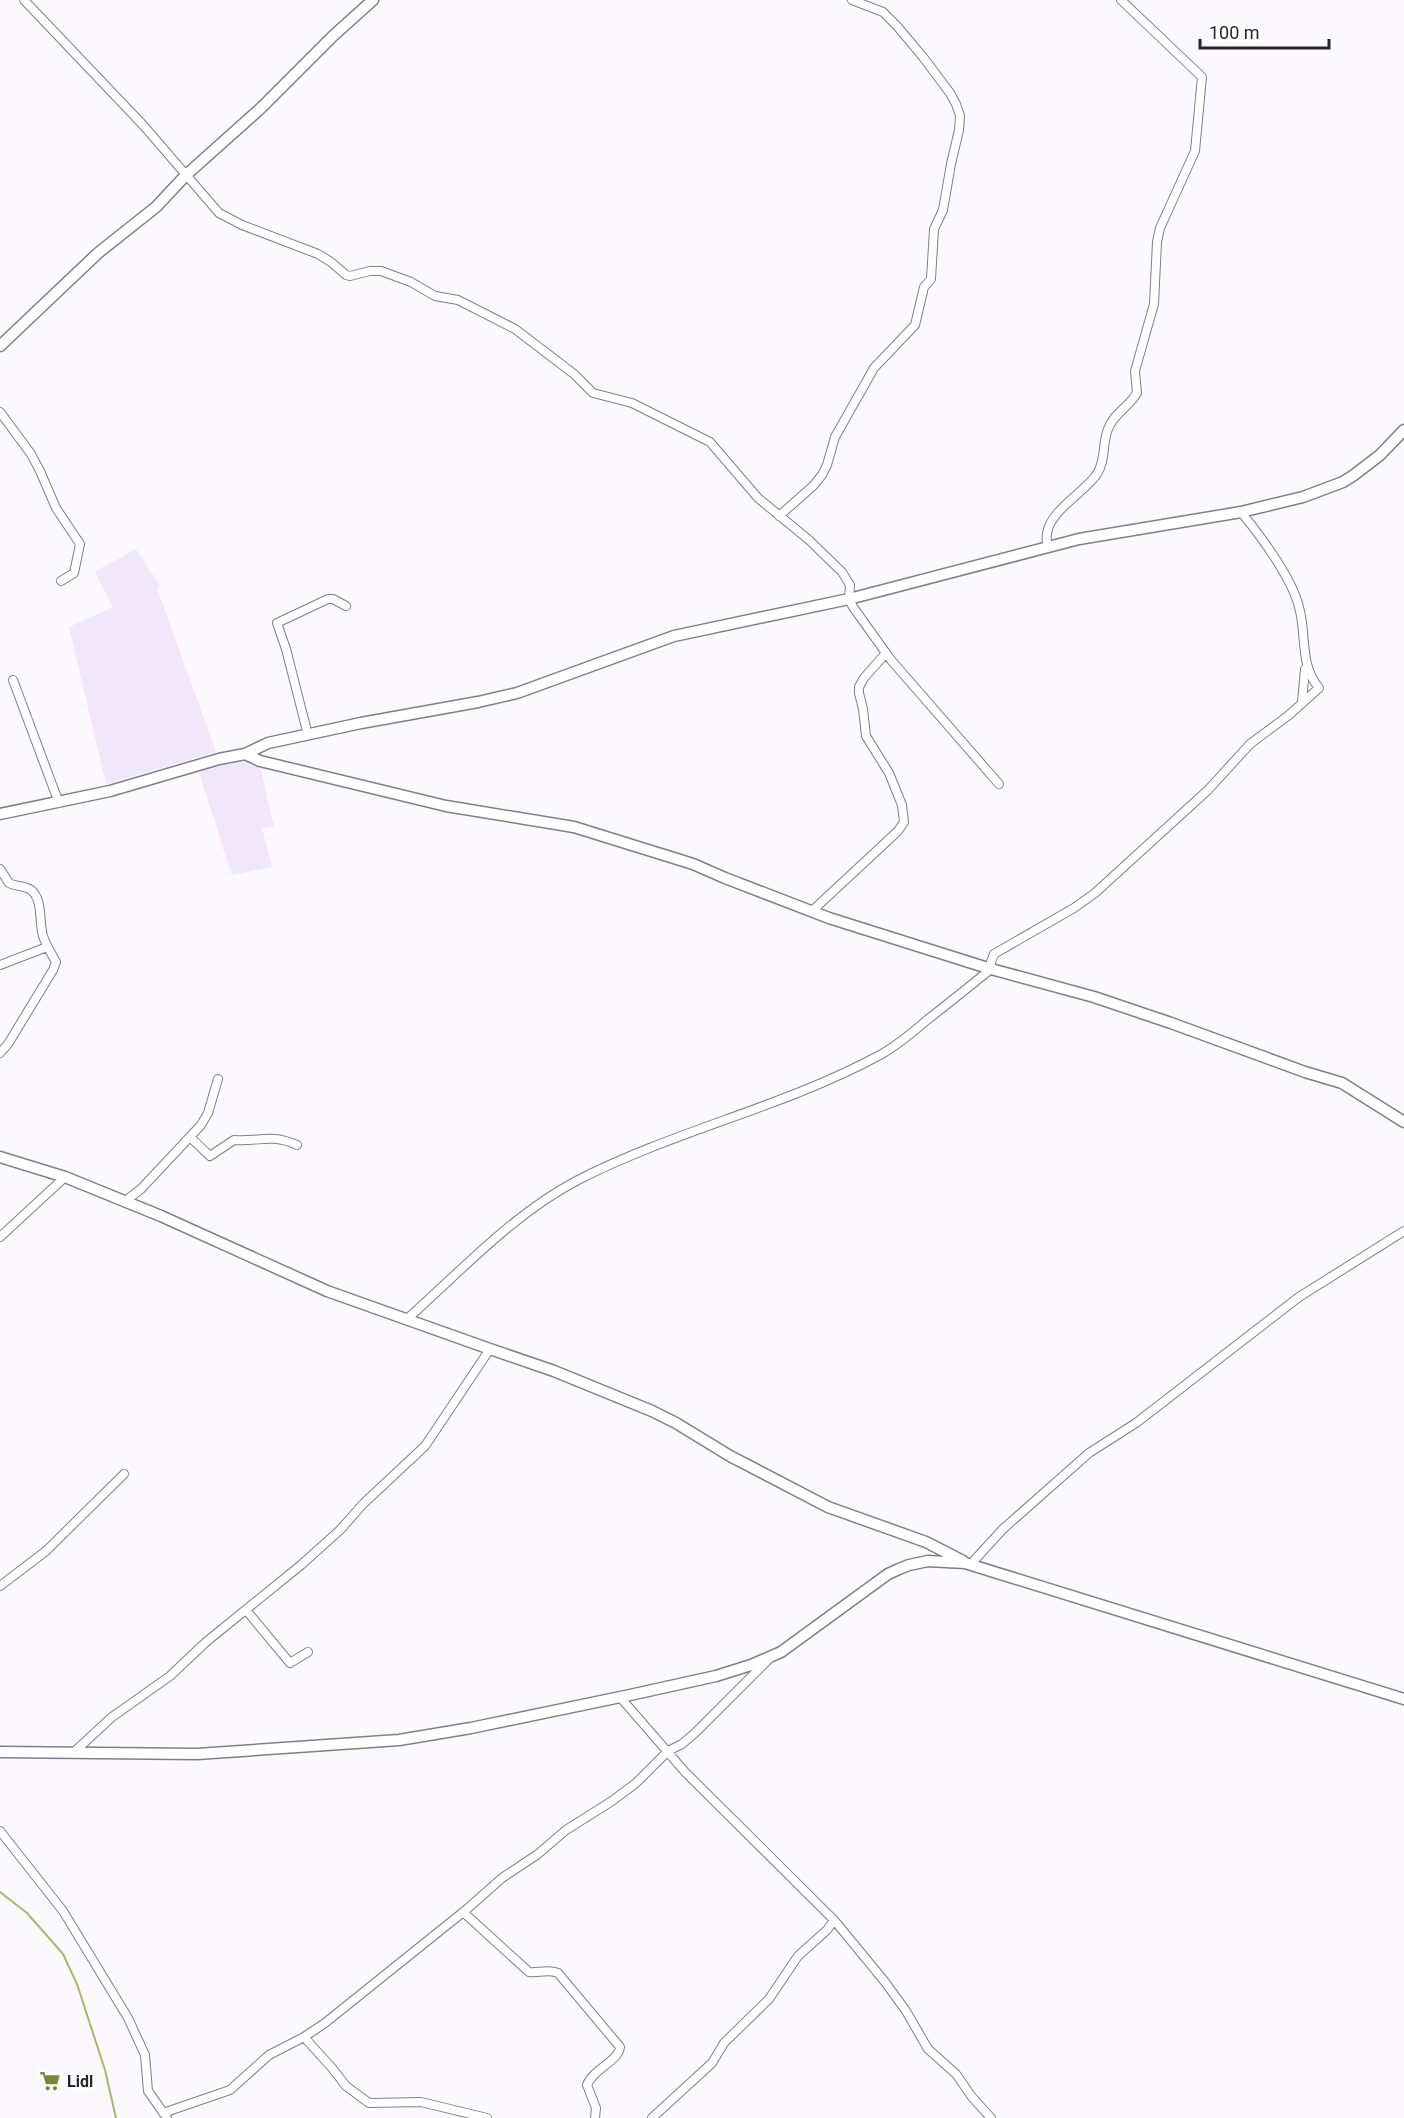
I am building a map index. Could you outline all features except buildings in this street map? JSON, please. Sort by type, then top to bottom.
[{"type":"street","points":[[24,0],[143,124],[205,200],[225,218],[318,254],[346,275],[381,271],[411,282],[435,296],[458,300],[515,329],[574,374],[593,393],[632,403],[710,442],[751,490],[842,572],[850,585],[849,599],[886,653],[999,784]]},
{"type":"street","points":[[0,346],[98,253],[156,207],[186,175],[261,108],[333,36],[373,0]]},
{"type":"street","points":[[779,516],[822,475],[835,436],[874,368],[915,325],[924,287],[931,279],[934,228],[943,210],[959,130],[960,116],[956,104],[923,57],[883,12],[852,0]]},
{"type":"street","points":[[1048,548],[1048,528],[1057,514],[1097,474],[1102,464],[1110,424],[1137,393],[1136,371],[1154,304],[1155,254],[1160,228],[1197,144],[1202,77],[1120,0]]},
{"type":"street","points":[[0,412],[31,454],[56,508],[80,544],[74,573],[61,581]]},
{"type":"street","points":[[0,814],[113,790],[219,759],[245,754],[268,743],[517,693],[675,636],[849,599],[1090,537],[1241,512],[1312,495],[1343,482],[1380,455],[1404,430]]},
{"type":"street","points":[[1241,512],[1260,535],[1291,586],[1302,619],[1306,665],[1304,696],[1300,705]]},
{"type":"street","points":[[308,735],[277,623],[328,599],[333,599],[346,606]]},
{"type":"street","points":[[812,911],[898,831],[904,822],[902,805],[887,769],[866,736],[859,693],[859,687],[867,674],[886,653]]},
{"type":"street","points":[[991,969],[994,954],[1074,908],[1095,893],[1208,790],[1251,744],[1319,688],[1312,680],[1306,665]]},
{"type":"street","points":[[13,680],[59,803]]},
{"type":"street","points":[[245,754],[270,763],[446,806],[573,827],[693,864],[812,911],[991,969],[1124,1007],[1342,1083],[1404,1122]]},
{"type":"street","points":[[0,869],[9,883],[25,887],[35,894],[38,900],[40,925],[47,947],[56,962],[8,1044],[0,1053]]},
{"type":"street","points":[[0,965],[47,947]]},
{"type":"street","points":[[406,1320],[512,1224],[558,1192],[628,1157],[814,1088],[880,1055],[902,1042],[991,969]]},
{"type":"street","points":[[124,1202],[141,1189],[190,1137],[208,1113],[218,1079]]},
{"type":"street","points":[[190,1137],[210,1156],[234,1140],[274,1137],[284,1138],[297,1145]]},
{"type":"street","points":[[0,1157],[65,1177],[161,1216],[299,1280],[554,1371],[652,1411],[730,1456],[828,1507],[926,1542],[968,1564],[1404,1699]]},
{"type":"street","points":[[0,1236],[65,1177]]},
{"type":"street","points":[[0,1831],[63,1911],[128,2018],[145,2055],[148,2091],[165,2115],[230,2090],[269,2055],[325,2023],[511,1871],[538,1854],[566,1830],[636,1783],[668,1751],[682,1744],[695,1733],[769,1658],[909,1564],[928,1561],[968,1564],[1003,1529],[1089,1453],[1136,1423],[1299,1297],[1404,1231]]},
{"type":"street","points":[[72,1754],[112,1717],[170,1676],[206,1642],[332,1537],[363,1504],[425,1446],[490,1350]]},
{"type":"street","points":[[0,1586],[46,1551],[124,1474]]},
{"type":"street","points":[[246,1610],[290,1663],[308,1652]]},
{"type":"street","points":[[0,1752],[188,1754],[399,1740],[716,1676],[769,1658]]},
{"type":"street","points":[[620,1697],[685,1772],[834,1920],[885,1982],[906,2011],[928,2049],[956,2074],[991,2118]]},
{"type":"street","points":[[463,1912],[529,1972],[558,1973],[620,2047],[620,2052],[616,2057],[598,2070],[587,2085],[596,2108],[595,2118]]},
{"type":"street","points":[[652,2118],[712,2063],[724,2043],[769,1999],[798,1956],[827,1930],[834,1920]]},
{"type":"street","points":[[304,2037],[346,2086],[369,2103],[374,2105],[421,2102],[487,2118]]},
{"type":"shaded area","points":[[136,549],[160,586],[157,588],[216,752],[106,784],[69,627],[113,607],[95,572]]},
{"type":"shaded area","points":[[241,758],[260,765],[274,827],[262,828],[272,867],[232,875],[198,770]]},
{"type":"waterway","points":[[0,1892],[27,1913],[63,1954],[77,1984],[105,2070],[116,2118]]},
{"type":"place","name":"Lidl","points":[[50,2081]]}]
